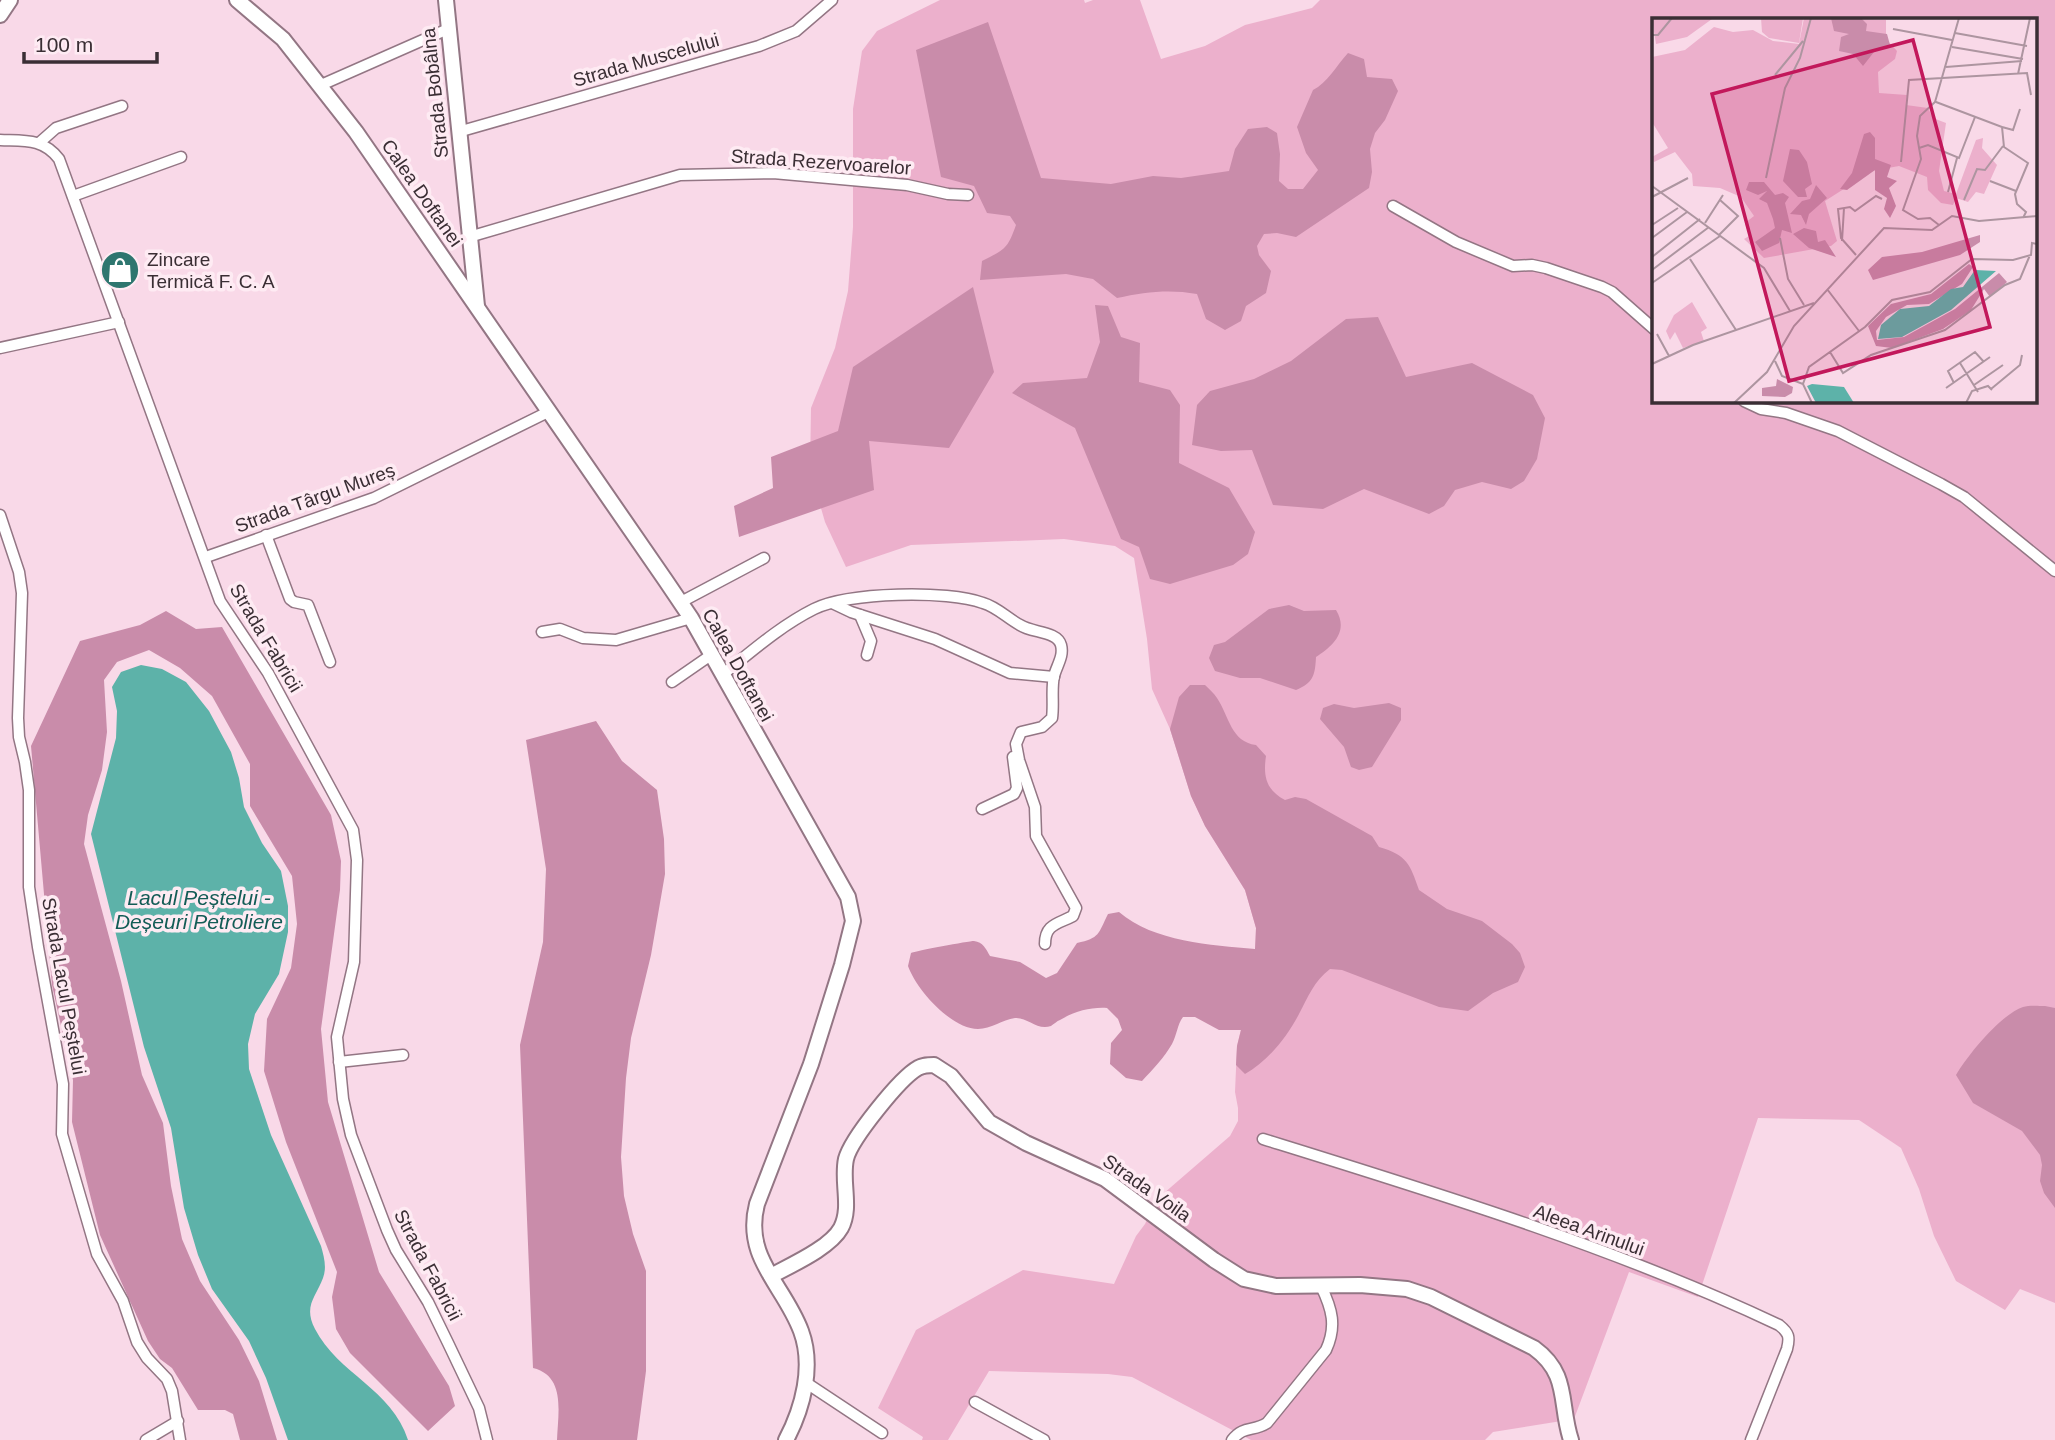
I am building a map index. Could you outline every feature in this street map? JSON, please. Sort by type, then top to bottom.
[{"type":"main road","points":[[0,15],[10,0]]},
{"type":"main road","name":"Calea Doftanei","points":[[237,0],[283,39],[356,132],[681,602],[844,890],[853,921],[847,948],[815,1052],[754,1214],[754,1241],[802,1333],[807,1357],[806,1382],[797,1417],[786,1440]]},
{"type":"main road","name":"Strada Bobâlna","points":[[446,0],[477,308]]},
{"type":"main road","name":"Strada Voila","points":[[771,1276],[836,1235],[845,1216],[845,1166],[850,1147],[912,1072],[926,1065],[939,1067],[979,1112],[1000,1129],[1105,1179],[1244,1279],[1266,1285],[1375,1285],[1422,1293],[1534,1348],[1544,1355],[1560,1381],[1571,1440]]},
{"type":"street","name":"Strada Muscelului","points":[[458,132],[759,46],[796,31],[832,0]]},
{"type":"street","points":[[321,85],[448,29]]},
{"type":"street","points":[[0,140],[39,143],[56,128],[122,106]]},
{"type":"street","name":"Strada Fabricii","points":[[39,143],[53,152],[58,159],[73,196],[220,601],[268,673],[353,830],[357,860],[354,951],[338,1027],[343,1099],[351,1135],[396,1250],[428,1302],[448,1343],[479,1408],[487,1440]]},
{"type":"street","points":[[73,196],[181,157]]},
{"type":"street","name":"Strada Rezervoarelor","points":[[469,237],[680,176],[772,173],[907,184],[948,194],[968,195]]},
{"type":"street","points":[[1393,206],[1455,242],[1513,266],[1532,265],[1546,268],[1602,287],[1612,292],[1652,327]]},
{"type":"street","points":[[0,348],[119,322]]},
{"type":"street","points":[[1746,402],[1761,409],[1838,430],[1964,497],[2055,571]]},
{"type":"street","name":"Strada Târgu Mureș","points":[[205,556],[374,498],[548,412]]},
{"type":"street","name":"Strada Lacul Peștelui","points":[[0,514],[19,572],[22,593],[18,719],[29,790],[29,887],[63,1084],[62,1134],[97,1254],[123,1301],[137,1342],[147,1358],[167,1379],[172,1391],[180,1440]]},
{"type":"street","points":[[266,535],[290,599],[308,606],[330,662]]},
{"type":"street","points":[[681,602],[764,558]]},
{"type":"street","points":[[722,675],[813,609],[859,598],[961,597],[985,603],[1025,629],[1055,636],[1062,651],[1054,677],[1052,718],[1042,727],[1021,732],[1013,757],[1017,788],[1014,794],[982,808]]},
{"type":"street","points":[[832,603],[935,639],[1010,673],[1054,677]]},
{"type":"street","points":[[860,615],[871,641],[867,654]]},
{"type":"street","points":[[542,632],[560,629],[583,638],[616,640],[691,618]]},
{"type":"street","points":[[672,682],[711,655]]},
{"type":"street","points":[[1016,744],[1035,807],[1036,836],[1076,908],[1073,916],[1050,926],[1045,936],[1045,944]]},
{"type":"street","points":[[339,1062],[403,1055]]},
{"type":"street","name":"Aleea Arinului","points":[[1263,1139],[1420,1188],[1599,1250],[1779,1325],[1788,1332],[1790,1339],[1751,1440]]},
{"type":"street","points":[[1231,1440],[1242,1429],[1256,1428],[1267,1423],[1326,1350],[1334,1324],[1321,1286]]},
{"type":"street","points":[[806,1382],[882,1433]]},
{"type":"street","points":[[975,1402],[1044,1440]]},
{"type":"street","points":[[146,1440],[178,1421]]},
{"type":"shaded area","points":[[940,0],[1084,0],[1085,3],[1093,0],[1140,0],[1161,59],[1205,46],[1245,25],[1312,8],[1320,0],[2055,0],[2055,1303],[2020,1289],[2005,1310],[1956,1281],[1934,1236],[1919,1189],[1901,1148],[1859,1120],[1758,1118],[1698,1297],[1629,1272],[1574,1419],[1493,1432],[1485,1440],[1251,1440],[1132,1377],[989,1371],[948,1440],[922,1440],[923,1437],[878,1408],[916,1330],[1023,1270],[1114,1284],[1156,1200],[1230,1136],[1238,1121],[1235,1092],[1237,1046],[1255,971],[1256,928],[1245,890],[1205,826],[1191,796],[1170,729],[1152,689],[1134,558],[1115,546],[1064,539],[911,545],[846,567],[825,522],[810,470],[811,408],[835,348],[848,291],[853,227],[853,109],[862,51],[877,31]]},
{"type":"shaded area","points":[[988,22],[1041,178],[1111,184],[1153,176],[1181,178],[1229,171],[1235,149],[1248,129],[1267,127],[1277,133],[1280,154],[1279,181],[1288,189],[1303,189],[1318,170],[1306,153],[1297,127],[1313,90],[1348,53],[1364,59],[1367,77],[1392,79],[1398,91],[1385,120],[1375,133],[1370,149],[1372,172],[1369,188],[1296,237],[1277,233],[1264,234],[1257,246],[1259,255],[1271,271],[1266,293],[1246,306],[1241,321],[1225,330],[1206,319],[1197,294],[1157,292],[1117,298],[1093,279],[1066,274],[980,280],[982,261],[1004,248],[1016,225],[1010,216],[987,213],[974,186],[941,177],[916,50]]},
{"type":"shaded area","points":[[973,287],[994,372],[949,448],[869,441],[874,490],[739,537],[734,506],[773,488],[771,457],[838,431],[853,367]]},
{"type":"shaded area","points":[[1095,305],[1108,306],[1121,337],[1140,343],[1139,382],[1170,390],[1180,405],[1179,463],[1229,488],[1255,532],[1248,554],[1233,565],[1170,584],[1150,579],[1139,547],[1121,539],[1075,428],[1012,393],[1023,383],[1087,378],[1100,342]]},
{"type":"shaded area","points":[[1378,317],[1406,377],[1472,363],[1533,395],[1545,418],[1537,459],[1524,481],[1511,489],[1482,482],[1455,490],[1444,506],[1429,514],[1364,489],[1323,509],[1273,505],[1252,450],[1221,451],[1192,445],[1197,405],[1210,391],[1254,379],[1291,361],[1346,319]]},
{"type":"shaded area","points":[[1289,605],[1304,611],[1336,610],[1340,618],[1337,637],[1316,657],[1314,674],[1306,685],[1296,690],[1260,678],[1240,678],[1215,671],[1209,658],[1214,645],[1225,642],[1269,609]]},
{"type":"shaded area","points":[[166,611],[196,629],[222,627],[331,815],[341,861],[340,890],[321,1029],[328,1102],[379,1272],[449,1386],[455,1406],[428,1431],[350,1353],[336,1329],[332,1297],[337,1272],[286,1142],[264,1071],[267,1019],[291,968],[297,924],[292,876],[250,806],[250,764],[212,696],[180,668],[149,650],[117,662],[104,680],[107,732],[102,770],[88,815],[84,844],[121,981],[142,1075],[163,1123],[171,1186],[182,1239],[200,1281],[239,1340],[259,1381],[277,1440],[240,1440],[233,1414],[225,1410],[198,1410],[172,1368],[160,1359],[148,1341],[100,1235],[72,1122],[73,1080],[52,985],[31,746],[80,641],[140,625]]},
{"type":"shaded area","points":[[1190,685],[1205,685],[1217,698],[1236,734],[1248,743],[1256,745],[1266,756],[1267,782],[1274,792],[1285,800],[1295,797],[1306,799],[1372,836],[1379,847],[1402,857],[1413,873],[1419,890],[1447,909],[1482,921],[1512,944],[1520,953],[1525,967],[1518,982],[1493,993],[1468,1011],[1439,1007],[1342,970],[1330,969],[1316,984],[1283,1040],[1245,1074],[1236,1065],[1241,1030],[1219,1030],[1195,1017],[1183,1017],[1169,1049],[1142,1081],[1126,1078],[1110,1064],[1111,1043],[1122,1030],[1118,1019],[1107,1008],[1077,1012],[1046,1027],[1015,1018],[978,1029],[957,1022],[936,1006],[912,975],[908,966],[911,953],[974,941],[982,944],[990,956],[1020,962],[1046,978],[1057,973],[1077,943],[1090,939],[1100,931],[1108,914],[1119,912],[1133,922],[1166,936],[1255,949],[1256,928],[1245,890],[1205,826],[1191,796],[1170,729],[1179,697]]},
{"type":"shaded area","points":[[1389,703],[1401,708],[1401,720],[1372,767],[1359,770],[1351,767],[1344,747],[1320,719],[1323,708],[1334,704],[1354,708]]},
{"type":"shaded area","points":[[596,721],[622,761],[657,790],[664,839],[665,874],[651,955],[631,1038],[621,1157],[624,1196],[646,1271],[646,1371],[637,1440],[557,1440],[559,1407],[555,1387],[544,1372],[533,1368],[520,1045],[543,942],[546,869],[526,740]]},
{"type":"shaded area","points":[[2023,1007],[2055,1008],[2055,1208],[2044,1193],[2040,1181],[2040,1155],[2022,1131],[1973,1103],[1956,1075],[1976,1047],[2014,1011]]},
{"type":"water","name":"Lacul Peștelui - Deșeuri Petroliere","points":[[141,665],[162,669],[186,682],[209,711],[231,752],[244,807],[262,843],[281,871],[288,906],[288,932],[279,974],[255,1014],[248,1044],[249,1069],[271,1135],[321,1246],[324,1274],[310,1308],[315,1329],[337,1358],[390,1407],[408,1440],[288,1440],[266,1378],[249,1341],[212,1289],[198,1255],[184,1208],[171,1128],[144,1047],[91,834],[116,738],[117,711],[112,687],[121,672]]},
{"type":"place","name":"Zincare Termică F. C. A","points":[[120,270]]}]
